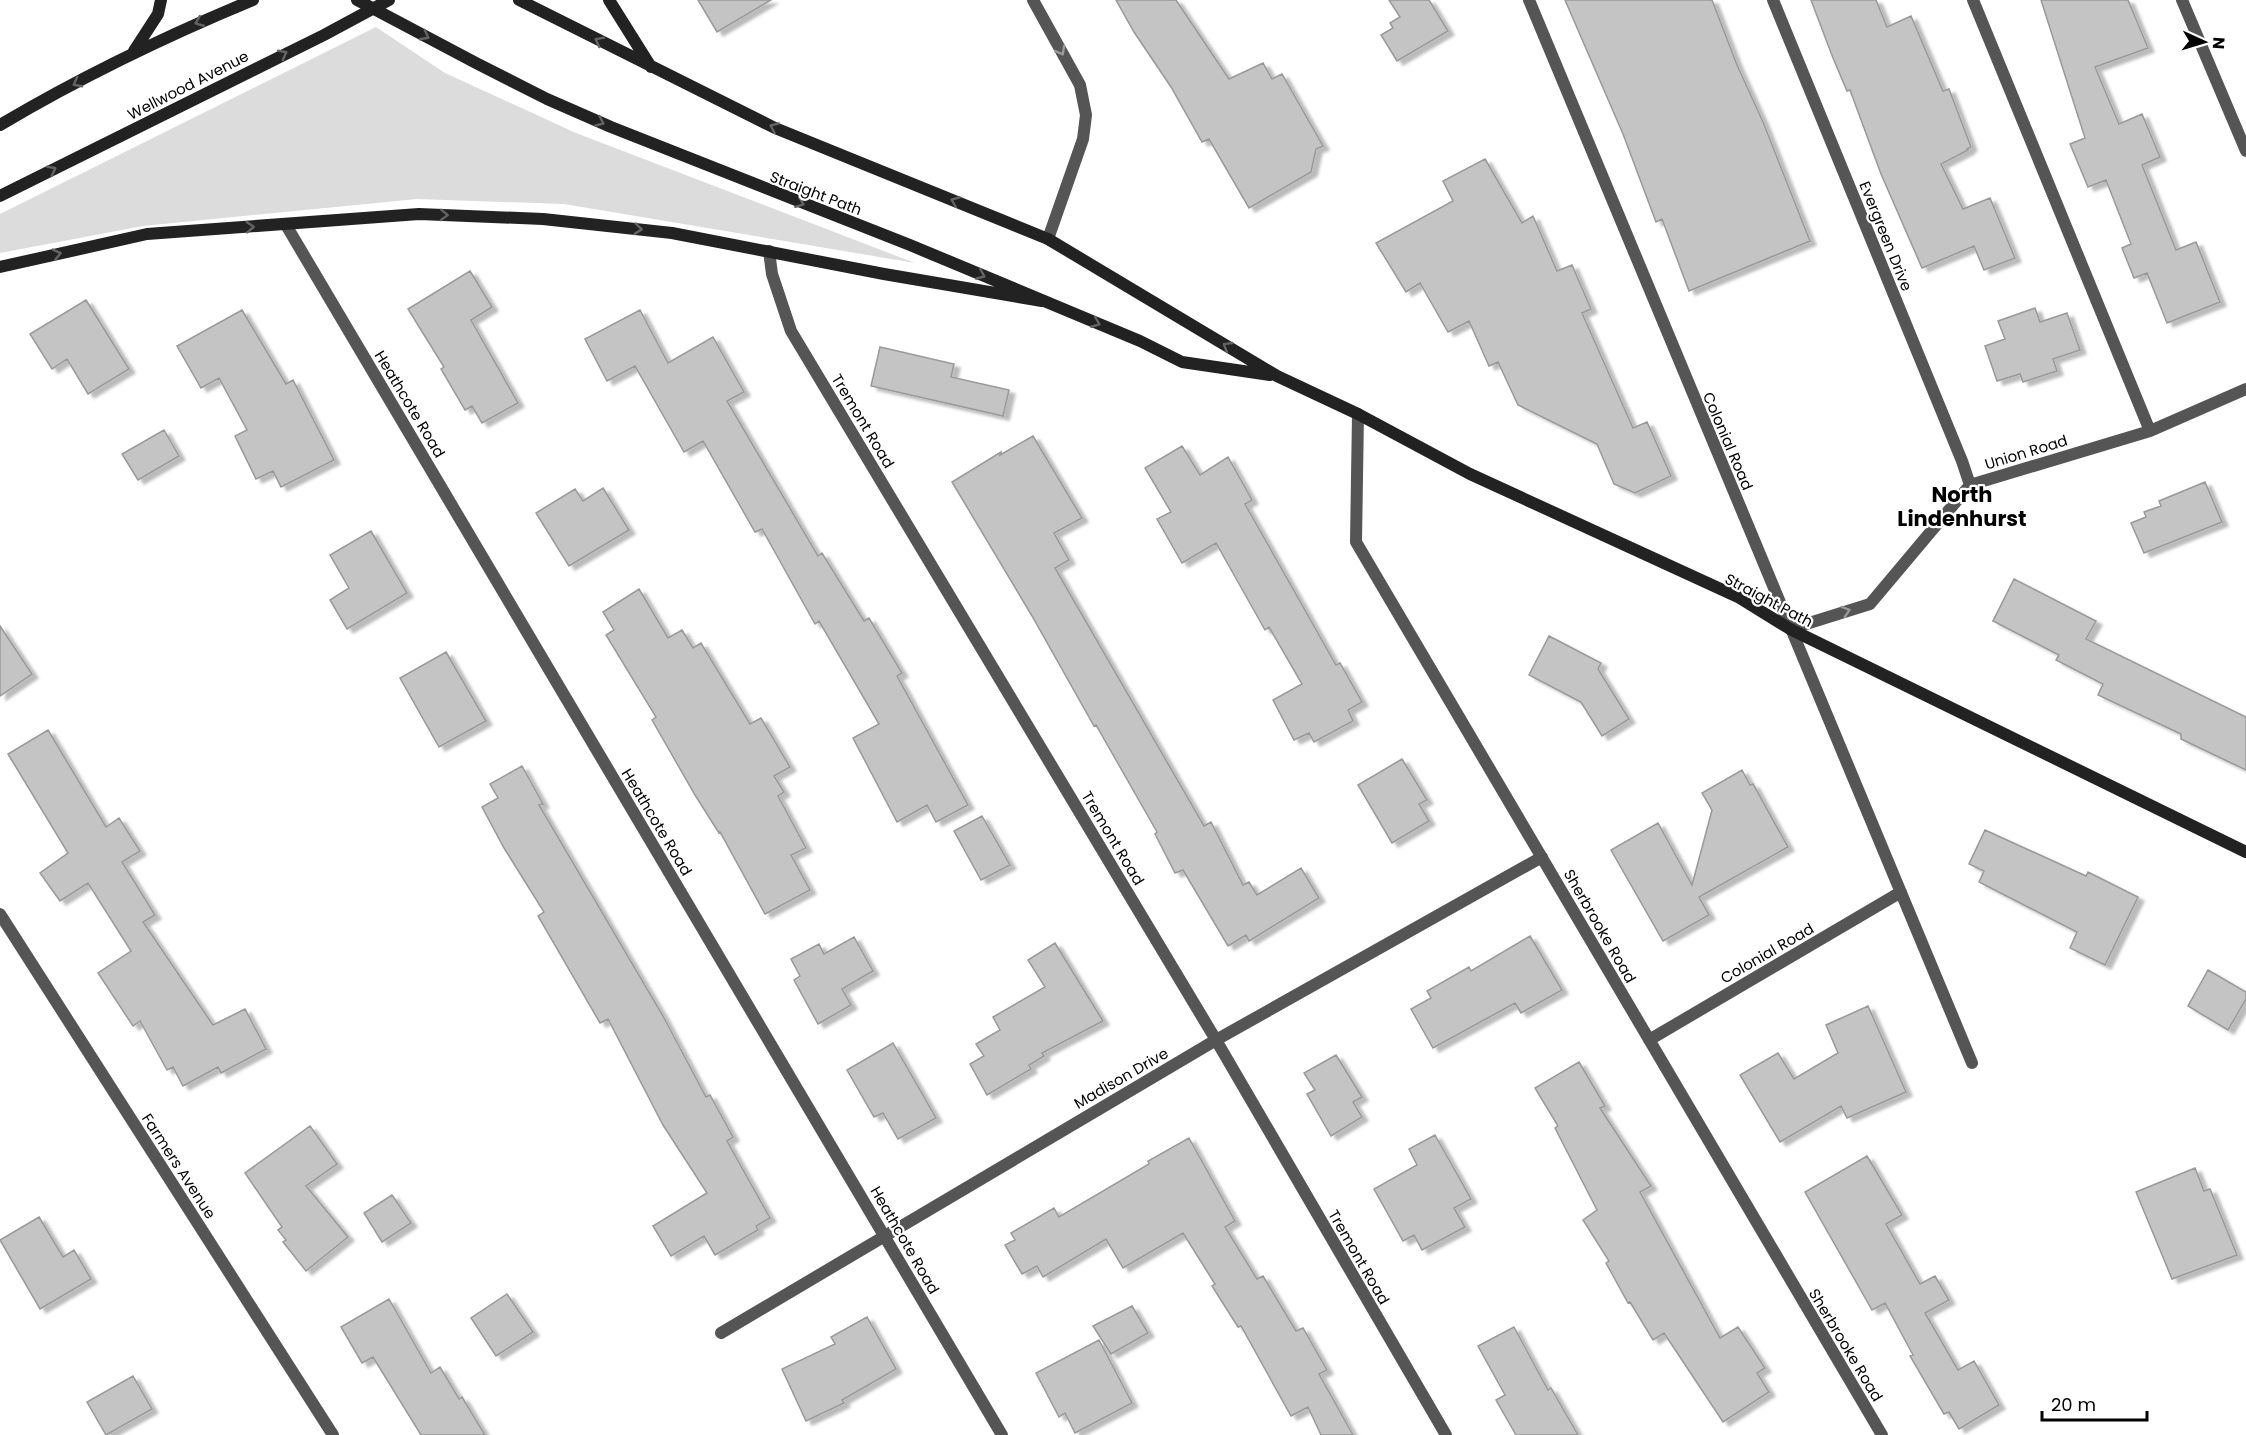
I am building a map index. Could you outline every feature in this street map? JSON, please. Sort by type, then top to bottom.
[{"type":"main road","points":[[129,56],[139,46],[158,14],[161,0]]},
{"type":"main road","points":[[0,125],[129,56],[182,30],[253,0]]},
{"type":"main road","name":"Straight Path","points":[[357,0],[547,99],[611,127],[1042,300],[1140,341],[1182,362],[1277,376]]},
{"type":"main road","name":"Wellwood Avenue","points":[[0,196],[389,0]]},
{"type":"main road","name":"Straight Path","points":[[519,0],[775,128],[1048,239],[1277,376],[1358,414],[1470,474],[1738,597],[1790,629],[2246,852]]},
{"type":"main road","points":[[609,0],[651,68]]},
{"type":"main road","points":[[0,267],[147,234],[418,214],[543,219],[672,233],[884,274],[1042,300]]},
{"type":"street","points":[[1033,0],[1080,85],[1086,115],[1083,139],[1048,239]]},
{"type":"street","name":"Colonial Road","points":[[1529,0],[1972,1063]]},
{"type":"street","name":"Evergreen Drive","points":[[1773,0],[1970,485]]},
{"type":"street","points":[[1973,0],[2150,431]]},
{"type":"street","points":[[2182,0],[2246,151]]},
{"type":"street","name":"Heathcote Road","points":[[286,225],[1002,1435]]},
{"type":"street","name":"Tremont Road","points":[[768,251],[772,274],[791,331],[1216,1040],[1446,1435]]},
{"type":"street","name":"Union Road","points":[[1790,629],[1870,604],[1970,485],[2150,431],[2246,389]]},
{"type":"street","name":"Sherbrooke Road","points":[[1358,414],[1356,542],[1882,1435]]},
{"type":"street","name":"Madison Drive","points":[[721,1333],[1216,1040],[1542,857]]},
{"type":"street","name":"Colonial Road","points":[[1649,1040],[1901,892]]},
{"type":"street","name":"Farmers Avenue","points":[[0,914],[333,1435]]},
{"type":"shaded area","points":[[376,27],[445,73],[576,133],[915,263],[564,204],[417,199],[143,226],[0,253],[0,214]]},
{"type":"building","points":[[698,0],[771,0],[717,32]]},
{"type":"building","points":[[1116,0],[1176,0],[1229,79],[1263,63],[1272,79],[1282,74],[1323,146],[1316,149],[1311,172],[1249,208],[1209,139],[1202,142],[1171,87],[1134,32]]},
{"type":"building","points":[[1389,0],[1429,0],[1448,31],[1397,61],[1381,35],[1393,28],[1390,23],[1400,17]]},
{"type":"building","points":[[1565,0],[1712,0],[1810,241],[1689,291],[1662,219],[1656,222],[1623,134]]},
{"type":"building","points":[[1811,0],[1876,0],[1887,27],[1911,16],[1943,91],[1949,89],[1971,147],[1941,164],[1963,209],[1990,198],[2015,258],[1984,270],[1974,246],[1922,268],[1881,174],[1850,90],[1847,91]]},
{"type":"building","points":[[2041,0],[2128,0],[2148,48],[2095,67],[2119,124],[2142,114],[2160,157],[2142,165],[2176,250],[2196,242],[2220,302],[2167,323],[2147,273],[2134,278],[2122,248],[2131,244],[2106,180],[2088,187],[2070,144],[2085,138]]},
{"type":"building","points":[[1485,159],[1522,223],[1533,216],[1557,271],[1572,265],[1591,309],[1582,313],[1633,428],[1647,422],[1671,476],[1635,493],[1614,484],[1597,444],[1518,405],[1498,362],[1489,366],[1469,321],[1448,332],[1420,283],[1406,292],[1376,243],[1453,201],[1443,181]]},
{"type":"building","points":[[470,271],[492,307],[471,320],[518,403],[482,423],[472,406],[465,410],[441,369],[444,367],[408,309]]},
{"type":"building","points":[[86,300],[129,369],[88,394],[67,359],[52,369],[30,334]]},
{"type":"building","points":[[2035,308],[2040,322],[2067,313],[2080,350],[2053,359],[2057,371],[2023,382],[2020,374],[1997,381],[1985,346],[2005,339],[1998,321]]},
{"type":"building","points":[[242,310],[286,384],[293,380],[334,460],[281,487],[273,471],[256,479],[235,436],[247,430],[219,378],[201,388],[177,346]]},
{"type":"building","points":[[640,310],[668,363],[713,337],[744,392],[727,401],[818,556],[822,553],[864,621],[869,618],[902,673],[897,676],[968,805],[936,822],[927,805],[897,822],[853,738],[879,724],[819,621],[815,624],[762,529],[755,532],[703,441],[684,452],[635,366],[607,381],[585,339]]},
{"type":"building","points":[[880,347],[954,364],[951,377],[1009,390],[1003,416],[871,386]]},
{"type":"building","points":[[164,430],[179,456],[138,480],[122,454]]},
{"type":"building","points":[[1033,436],[1082,518],[1054,533],[1069,560],[1055,568],[1204,826],[1211,822],[1243,885],[1249,882],[1257,895],[1301,868],[1319,898],[1249,941],[1246,935],[1228,946],[1183,870],[1175,873],[1155,834],[1157,832],[1096,725],[1094,726],[952,482],[1001,452],[1000,455]]},
{"type":"building","points":[[1182,446],[1200,475],[1228,457],[1252,500],[1245,504],[1336,665],[1340,663],[1362,702],[1348,710],[1353,721],[1314,742],[1309,733],[1294,740],[1273,700],[1302,684],[1269,627],[1265,630],[1216,543],[1182,563],[1157,519],[1171,512],[1145,468]]},
{"type":"building","points":[[2205,482],[2222,522],[2144,553],[2131,523],[2146,517],[2144,512],[2161,506],[2159,501]]},
{"type":"building","points":[[603,488],[629,530],[569,566],[536,513],[575,489],[583,501]]},
{"type":"building","points":[[371,531],[407,593],[347,629],[330,600],[349,588],[330,555]]},
{"type":"building","points":[[2014,579],[2096,621],[2086,639],[2246,717],[2246,770],[2181,739],[2181,734],[2098,695],[2103,684],[2056,660],[2059,655],[1993,621]]},
{"type":"building","points":[[639,589],[668,638],[682,630],[693,648],[701,643],[750,724],[761,718],[790,767],[774,776],[784,792],[778,796],[806,848],[791,855],[810,890],[765,914],[720,832],[695,795],[652,720],[656,717],[606,635],[614,630],[603,612]]},
{"type":"building","points":[[0,626],[32,674],[0,696]]},
{"type":"building","points":[[1549,636],[1601,663],[1598,669],[1629,719],[1602,736],[1581,702],[1529,675]]},
{"type":"building","points":[[446,652],[486,721],[439,747],[400,678]]},
{"type":"building","points":[[48,730],[106,827],[119,818],[140,851],[122,862],[155,915],[143,922],[213,1025],[245,1009],[266,1049],[221,1073],[218,1067],[183,1086],[173,1067],[167,1070],[140,1021],[133,1026],[98,973],[131,951],[88,883],[60,901],[40,873],[68,853],[8,754]]},
{"type":"building","points":[[1402,759],[1427,800],[1419,804],[1429,821],[1392,843],[1358,785]]},
{"type":"building","points":[[522,766],[543,804],[539,805],[663,1016],[706,1097],[710,1095],[733,1137],[727,1141],[770,1218],[756,1226],[758,1230],[715,1255],[704,1236],[671,1256],[653,1226],[707,1193],[663,1125],[608,1019],[600,1023],[538,916],[544,912],[504,848],[482,807],[498,798],[490,784]]},
{"type":"building","points":[[1742,770],[1750,785],[1753,784],[1788,847],[1699,897],[1709,915],[1663,941],[1611,850],[1658,823],[1692,885],[1712,810],[1702,793]]},
{"type":"building","points":[[982,816],[1010,865],[981,880],[954,831]]},
{"type":"building","points":[[1985,830],[2086,876],[2088,872],[2138,897],[2105,965],[2070,948],[2077,932],[1979,882],[1984,871],[1969,864]]},
{"type":"building","points":[[1530,936],[1562,990],[1521,1013],[1515,1003],[1433,1048],[1411,1009],[1431,998],[1427,991],[1469,967],[1471,971]]},
{"type":"building","points":[[854,937],[873,971],[842,989],[851,1005],[818,1024],[794,980],[800,976],[791,959],[819,944],[824,954]]},
{"type":"building","points":[[1055,943],[1103,1021],[1042,1053],[1044,1056],[1029,1065],[1031,1069],[987,1095],[970,1064],[984,1056],[976,1044],[1000,1030],[993,1017],[1045,987],[1028,960]]},
{"type":"building","points":[[2208,970],[2246,992],[2246,999],[2228,1030],[2188,1006]]},
{"type":"building","points":[[1868,1006],[1906,1092],[1847,1118],[1841,1106],[1780,1142],[1740,1075],[1778,1053],[1794,1079],[1838,1053],[1826,1025]]},
{"type":"building","points":[[893,1043],[936,1118],[898,1139],[883,1113],[874,1117],[847,1070]]},
{"type":"building","points":[[1336,1055],[1362,1097],[1353,1102],[1362,1117],[1331,1136],[1307,1094],[1315,1090],[1304,1073]]},
{"type":"building","points":[[1579,1062],[1605,1106],[1600,1108],[1651,1186],[1640,1192],[1720,1338],[1738,1327],[1765,1368],[1757,1373],[1769,1392],[1723,1422],[1664,1333],[1653,1340],[1630,1302],[1628,1303],[1606,1263],[1609,1261],[1583,1220],[1597,1210],[1555,1128],[1558,1126],[1535,1088]]},
{"type":"building","points":[[310,1126],[337,1164],[306,1186],[348,1237],[306,1271],[283,1242],[286,1240],[278,1230],[282,1227],[245,1173]]},
{"type":"building","points":[[1435,1135],[1471,1199],[1454,1208],[1465,1227],[1422,1250],[1414,1235],[1403,1241],[1374,1189],[1417,1165],[1409,1149]]},
{"type":"building","points":[[1189,1138],[1235,1221],[1225,1227],[1257,1279],[1263,1276],[1296,1331],[1303,1328],[1327,1370],[1319,1374],[1353,1435],[1321,1435],[1308,1407],[1291,1416],[1241,1326],[1238,1327],[1212,1286],[1215,1284],[1183,1233],[1123,1268],[1106,1239],[1043,1277],[1037,1266],[1022,1274],[1005,1245],[1015,1240],[1011,1233],[1054,1208],[1059,1217]]},
{"type":"building","points":[[1867,1156],[1902,1215],[1886,1224],[1920,1284],[1935,1276],[1949,1300],[1925,1313],[1958,1370],[1974,1361],[1999,1405],[1959,1429],[1949,1412],[1944,1414],[1910,1356],[1913,1355],[1885,1303],[1872,1310],[1805,1192]]},
{"type":"building","points":[[2195,1168],[2204,1191],[2210,1189],[2237,1255],[2172,1279],[2136,1192]]},
{"type":"building","points":[[392,1195],[411,1223],[382,1242],[364,1213]]},
{"type":"building","points":[[39,1217],[63,1257],[74,1250],[91,1279],[40,1309],[0,1240]]},
{"type":"building","points":[[507,1294],[533,1332],[496,1356],[471,1318]]},
{"type":"building","points":[[389,1299],[431,1373],[440,1367],[459,1399],[462,1397],[485,1435],[421,1435],[373,1357],[362,1363],[341,1327]]},
{"type":"building","points":[[1132,1306],[1148,1333],[1111,1354],[1093,1326]]},
{"type":"building","points":[[867,1317],[896,1369],[842,1400],[844,1403],[806,1421],[782,1369],[835,1344],[831,1337]]},
{"type":"building","points":[[1514,1327],[1548,1390],[1551,1388],[1578,1435],[1516,1435],[1496,1400],[1505,1395],[1478,1346]]},
{"type":"building","points":[[1099,1340],[1132,1403],[1075,1433],[1065,1413],[1059,1417],[1036,1373]]},
{"type":"building","points":[[133,1376],[152,1409],[106,1435],[87,1402]]},
{"type":"district","name":"North Lindenhurst","points":[[1962,506]]}]
